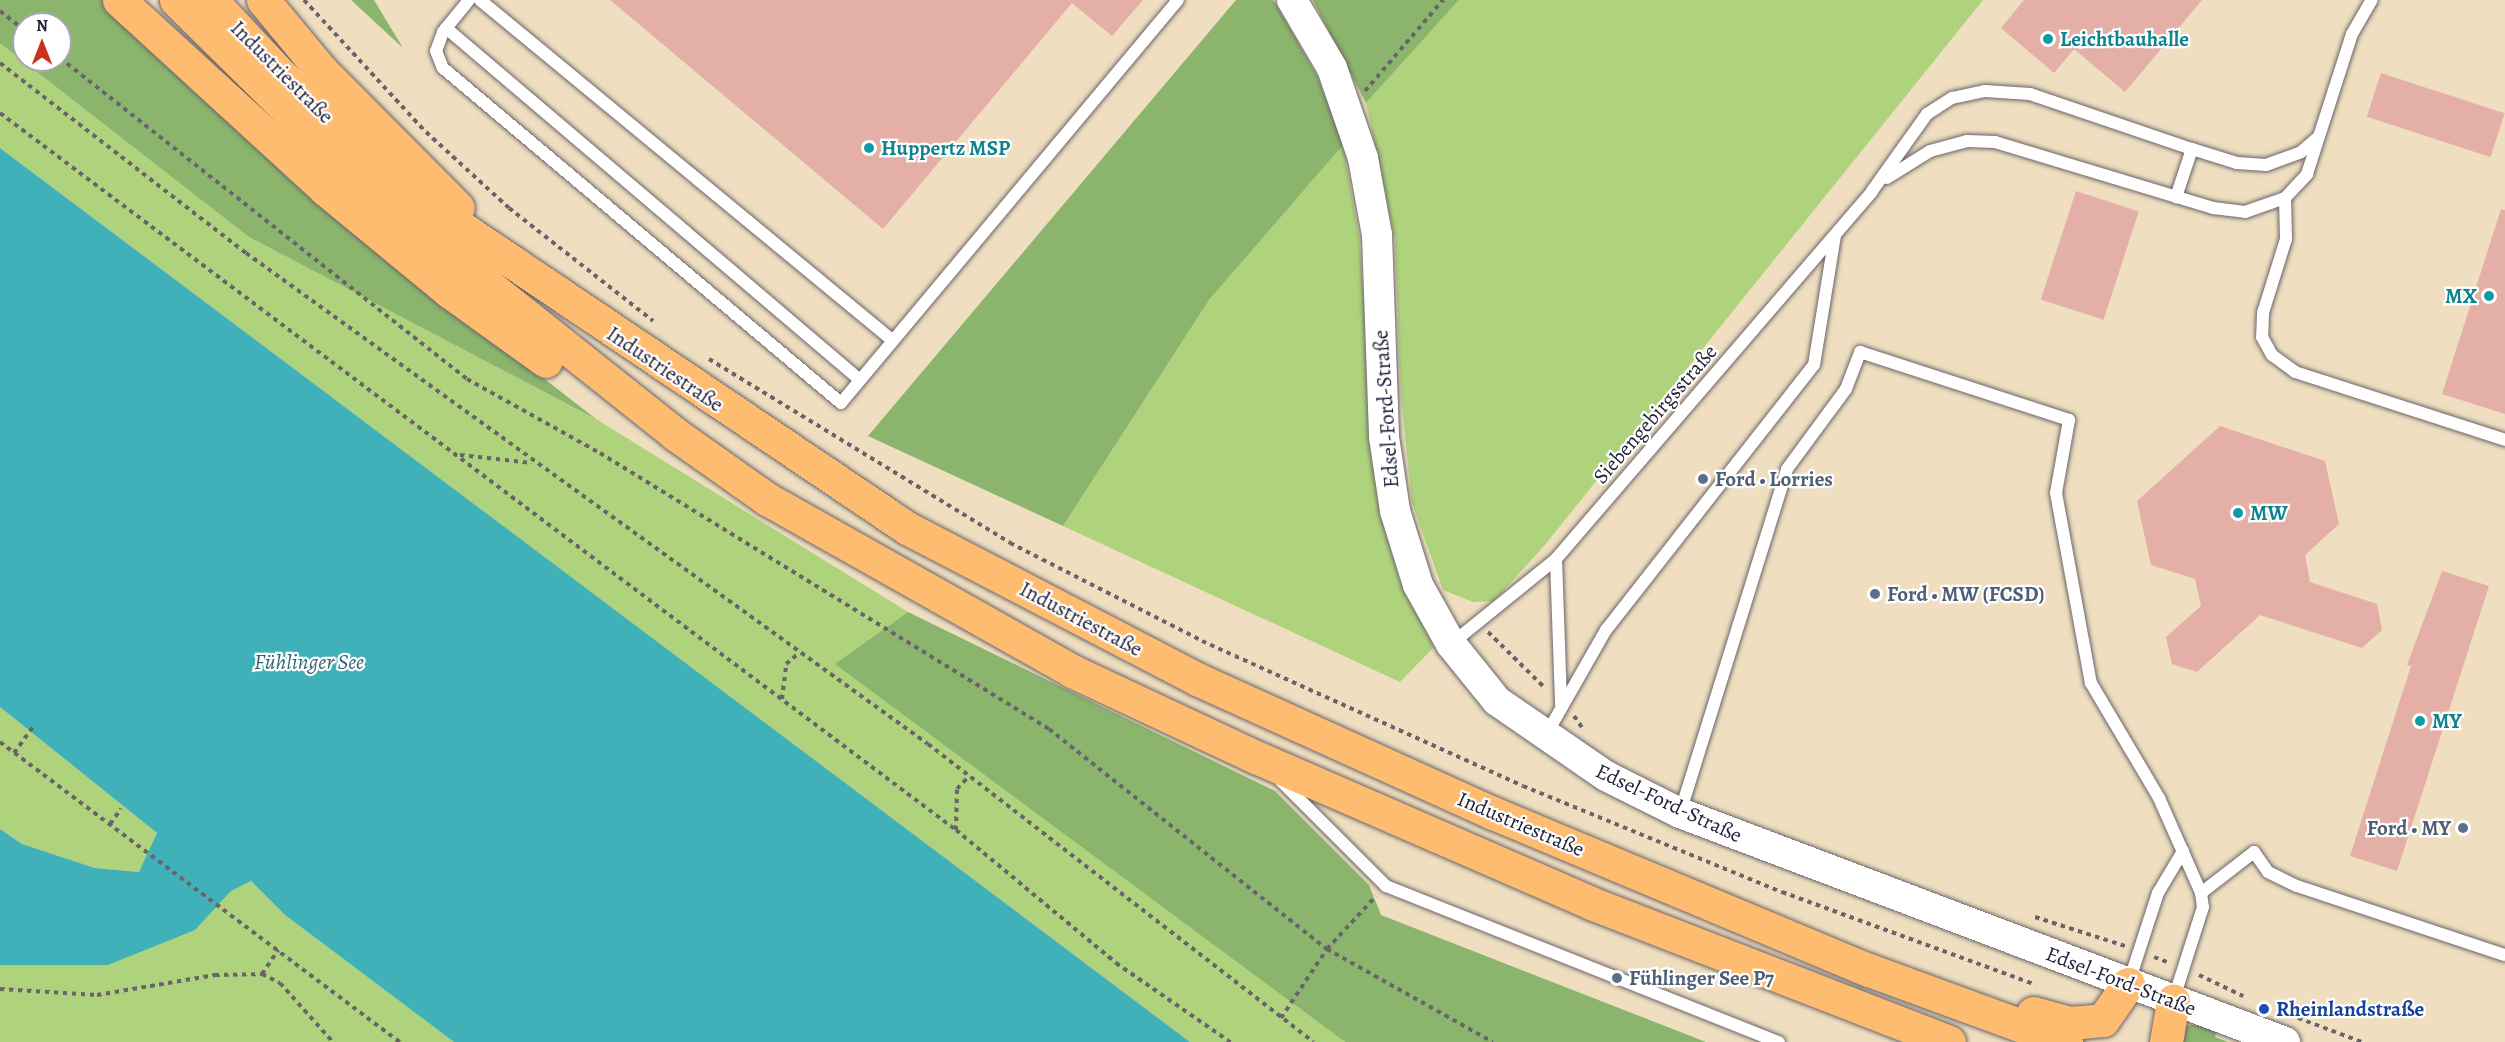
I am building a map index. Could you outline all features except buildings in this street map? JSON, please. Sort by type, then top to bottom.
[{"type":"highway","points":[[119,0],[325,189],[450,292],[587,390],[675,434]]},
{"type":"highway","name":"Industriestraße","points":[[176,0],[370,192],[675,434],[767,499],[1072,671],[1258,758],[1591,903],[1950,1042]]},
{"type":"highway","name":"Industriestraße","points":[[211,0],[281,75],[407,191],[523,273],[907,528],[1197,679],[1493,813],[1869,970],[2066,1042]]},
{"type":"highway","points":[[263,0],[321,70],[523,273]]},
{"type":"highway","points":[[1869,970],[2070,1023],[2103,1020],[2128,984]]},
{"type":"highway","points":[[2166,1042],[2173,1001]]},
{"type":"street","name":"Edsel-Ford-Straße","points":[[1292,0],[1332,68],[1363,158],[1377,235],[1384,437],[1395,512],[1418,585],[1451,644],[1497,701],[1606,776],[1680,813],[2285,1042]]},
{"type":"lane","points":[[470,0],[446,28],[436,51],[443,68],[841,403],[1178,0]]},
{"type":"lane","points":[[480,0],[892,340]]},
{"type":"lane","points":[[1872,191],[1930,151],[1967,141],[2028,150],[2176,197],[2245,212],[2285,198],[2307,174],[2352,34],[2372,0]]},
{"type":"lane","points":[[446,28],[860,380]]},
{"type":"lane","points":[[1872,191],[1927,114],[1952,98],[1985,91],[2030,94],[2237,163],[2266,165],[2301,152],[2318,136]]},
{"type":"lane","points":[[2176,197],[2192,149]]},
{"type":"lane","name":"Siebengebirgsstraße","points":[[1451,644],[1556,559],[1872,191]]},
{"type":"lane","points":[[2285,198],[2286,239],[2263,313],[2262,337],[2272,355],[2295,372],[2505,440]]},
{"type":"lane","points":[[1546,735],[1561,705],[1606,630],[1814,365],[1835,235]]},
{"type":"lane","points":[[1680,813],[1787,469],[1846,389],[1860,352],[2069,420],[2056,493],[2091,683],[2183,850],[2201,893],[2203,907],[2173,1001]]},
{"type":"lane","points":[[1556,559],[1561,705]]},
{"type":"lane","points":[[1258,758],[1386,886],[1779,1042]]},
{"type":"lane","points":[[2128,984],[2158,893],[2183,850]]},
{"type":"lane","points":[[2201,893],[2254,852],[2268,872],[2297,886],[2505,955]]},
{"type":"path","points":[[304,0],[354,60],[442,147],[509,208],[662,329]]},
{"type":"path","points":[[1355,89],[1359,99],[1443,0]]},
{"type":"path","points":[[0,11],[12,20]]},
{"type":"path","points":[[0,63],[246,253],[969,776],[1313,1042]]},
{"type":"path","points":[[72,67],[467,379],[600,453],[1049,729],[1327,948],[1493,1042]]},
{"type":"path","points":[[0,113],[459,455],[956,830],[1116,963],[1230,1042]]},
{"type":"path","points":[[701,354],[1010,543],[1202,641],[1533,790],[1782,892],[2039,986]]},
{"type":"path","points":[[459,455],[539,465]]},
{"type":"path","points":[[1478,622],[1580,721],[1586,738]]},
{"type":"path","points":[[782,699],[786,664],[799,653]]},
{"type":"path","points":[[14,753],[35,724]]},
{"type":"path","points":[[0,742],[400,1042]]},
{"type":"path","points":[[956,830],[957,789],[969,776]]},
{"type":"path","points":[[110,824],[121,809]]},
{"type":"path","points":[[1281,1018],[1327,948],[1386,886]]},
{"type":"path","points":[[2022,914],[2139,951],[2184,968],[2254,1000]]},
{"type":"path","points":[[262,974],[278,950]]},
{"type":"path","points":[[0,989],[98,995],[215,975],[262,974],[280,983],[333,1042]]},
{"type":"path","points":[[2285,1013],[2361,1042]]},
{"type":"green space","points":[[0,0],[106,0],[371,244],[596,419],[249,237],[37,72],[72,72],[72,12],[12,12],[12,52],[0,43]]},
{"type":"green space","points":[[351,0],[374,0],[403,48]]},
{"type":"green space","points":[[1236,0],[1273,0],[1318,78],[1343,145],[1209,300],[1063,526],[868,436]]},
{"type":"green space","points":[[1313,0],[1459,0],[1366,103]]},
{"type":"green space","points":[[1459,0],[1983,0],[1544,546],[1494,601],[1473,602],[1443,590],[1412,503],[1401,397],[1395,239],[1366,103]]},
{"type":"green space","points":[[0,38],[12,48],[12,72],[43,72],[249,237],[596,419],[908,612],[836,664],[1345,1042],[1190,1042],[0,148]]},
{"type":"green space","points":[[1343,145],[1359,236],[1379,509],[1400,580],[1434,647],[1400,682],[1063,526],[1209,300]]},
{"type":"green space","points":[[908,612],[1275,791],[1369,885],[1381,915],[1706,1042],[1345,1042],[835,664]]},
{"type":"green space","points":[[0,707],[157,833],[140,872],[95,868],[22,844],[0,829]]},
{"type":"green space","points":[[251,881],[285,915],[454,1042],[0,1042],[0,965],[194,930],[231,891]]},
{"type":"green space","points":[[2198,1024],[2217,1031],[2215,1037],[2228,1042],[2179,1042],[2185,1026]]},
{"type":"water","name":"Fühlinger See","points":[[0,148],[1190,1042],[454,1042],[285,915],[251,881],[231,891],[195,930],[108,965],[0,965],[0,829],[22,844],[95,868],[139,872],[157,833],[0,707]]},
{"type":"place","name":"Leichtbauhalle","points":[[2048,39]]},
{"type":"place","name":"Huppertz MSP","points":[[869,148]]},
{"type":"place","name":"MX","points":[[2489,296]]},
{"type":"place","name":"Ford • Lorries","points":[[1703,479]]},
{"type":"place","name":"MW","points":[[2238,513]]},
{"type":"place","name":"Ford • MW (FCSD)","points":[[1875,594]]},
{"type":"place","name":"MY","points":[[2420,721]]},
{"type":"place","name":"Ford • MY","points":[[2463,828]]},
{"type":"place","name":"Fühlinger See P7","points":[[1617,978]]},
{"type":"place","name":"Rheinlandstraße","points":[[2264,1009]]}]
